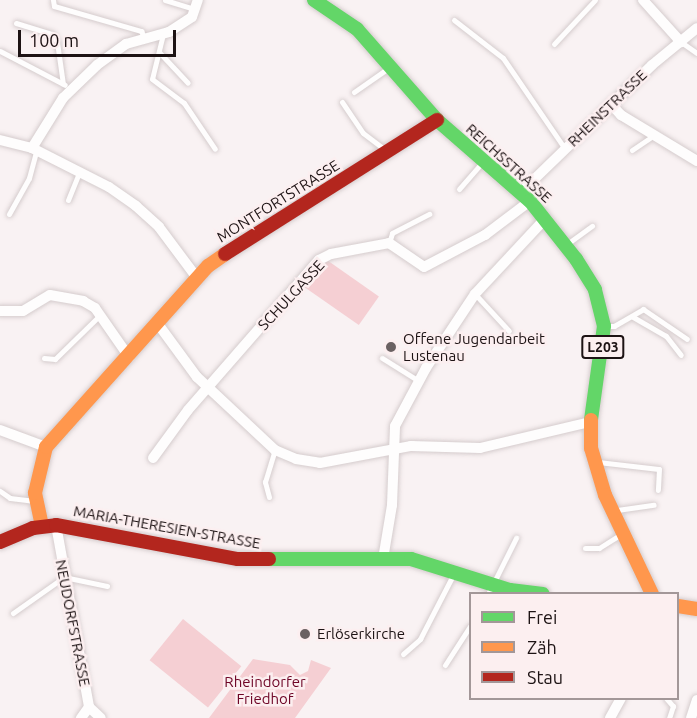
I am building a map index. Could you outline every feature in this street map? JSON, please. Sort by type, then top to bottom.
[{"type":"street","points":[[643,0],[681,42]]},
{"type":"street","name":"REICHSSTRASSE","points":[[319,1],[357,29],[437,120],[525,196],[565,244],[595,290],[604,326],[590,422],[594,462],[612,511],[651,592]]},
{"type":"street","points":[[34,150],[67,88],[126,44],[163,34],[192,17],[196,4]]},
{"type":"street","name":"RHEINSTRASSE","points":[[525,196],[565,149],[611,104],[697,28]]},
{"type":"street","points":[[611,104],[697,162]]},
{"type":"street","name":"MONTFORTSTRASSE","points":[[46,447],[129,357],[197,278],[249,236],[389,152],[437,120]]},
{"type":"street","points":[[0,140],[34,150],[136,206],[159,227],[197,278]]},
{"type":"street","points":[[389,243],[424,267],[485,235],[525,196]]},
{"type":"street","points":[[383,559],[392,505],[392,449],[395,426],[418,381],[475,294],[545,219]]},
{"type":"street","name":"SCHULGASSE","points":[[153,458],[208,388],[319,260],[337,253],[389,243]]},
{"type":"street","points":[[0,311],[23,311],[50,295],[83,301],[100,315],[129,357]]},
{"type":"street","points":[[158,324],[208,388],[274,450],[320,463],[392,449],[480,448],[590,422]]},
{"type":"street","points":[[0,430],[46,447],[35,501],[49,526],[0,542]]},
{"type":"street","name":"MARIA-THERESIEN-STRASSE","points":[[49,526],[238,559],[411,559],[455,571],[491,589],[522,592]]},
{"type":"street","name":"NEUDORFSTRASSE","points":[[49,526],[64,577],[89,708],[81,718]]},
{"type":"street","points":[[679,606],[697,609]]},
{"type":"street","points":[[609,718],[620,700]]},
{"type":"street","points":[[691,718],[697,700]]},
{"type":"street","points":[[89,708],[101,718]]},
{"type":"lane","points":[[52,0],[54,6],[141,31],[145,39]]},
{"type":"lane","points":[[165,0],[196,4]]},
{"type":"lane","points":[[554,44],[595,0]]},
{"type":"lane","points":[[454,20],[503,58],[565,149]]},
{"type":"lane","points":[[16,23],[52,34],[57,42],[67,88]]},
{"type":"lane","points":[[163,34],[152,80],[184,103],[215,149]]},
{"type":"lane","points":[[681,42],[697,53]]},
{"type":"lane","points":[[0,51],[67,88]]},
{"type":"lane","points":[[159,52],[189,83]]},
{"type":"lane","points":[[354,92],[389,67]]},
{"type":"lane","points":[[342,102],[363,133],[389,152]]},
{"type":"lane","points":[[632,150],[654,135]]},
{"type":"lane","points":[[9,214],[29,178],[34,150]]},
{"type":"lane","points":[[459,189],[484,160]]},
{"type":"lane","points":[[68,200],[79,173]]},
{"type":"lane","points":[[389,243],[392,234],[429,214]]},
{"type":"lane","points":[[565,244],[592,225]]},
{"type":"lane","points":[[475,294],[509,331]]},
{"type":"lane","points":[[604,326],[614,326],[633,317],[643,309],[687,339]]},
{"type":"lane","points":[[44,358],[55,359],[100,315]]},
{"type":"lane","points":[[633,317],[666,336],[681,355]]},
{"type":"lane","points":[[382,358],[418,381]]},
{"type":"lane","points":[[268,497],[265,482],[274,450]]},
{"type":"lane","points":[[594,462],[659,470],[658,490]]},
{"type":"lane","points":[[0,491],[10,498],[35,501]]},
{"type":"lane","points":[[612,511],[654,505]]},
{"type":"lane","points":[[585,548],[599,548],[623,534]]},
{"type":"lane","points":[[491,589],[516,538]]},
{"type":"lane","points":[[403,654],[420,639],[441,605],[455,571]]},
{"type":"lane","points":[[13,614],[64,577],[107,586]]},
{"type":"lane","points":[[445,665],[469,629]]},
{"type":"lane","points":[[667,700],[673,706],[669,718]]},
{"type":"green space","points":[[324,258],[379,296],[359,325],[304,287]]},
{"type":"green space","points":[[183,619],[241,666],[208,707],[150,660]]},
{"type":"green space","name":"Rheindorfer Friedhof","points":[[253,659],[290,665],[300,675],[308,671],[311,660],[331,668],[295,718],[209,718]]},
{"type":"traffic: fast","points":[[314,0],[357,29],[437,120],[530,201],[576,259],[595,290],[604,326],[591,420]]},
{"type":"traffic: fast","points":[[269,559],[411,559],[510,590],[526,592]]},
{"type":"traffic: slow","points":[[42,526],[35,493],[46,447],[208,266],[225,254]]},
{"type":"traffic: slow","points":[[591,420],[591,448],[605,495],[651,592]]},
{"type":"traffic: slow","points":[[679,606],[697,609]]},
{"type":"traffic: jam","points":[[225,254],[437,120]]},
{"type":"traffic: jam","points":[[0,542],[33,528],[56,525],[238,559],[269,559]]},
{"type":"place","name":"Offene Jugendarbeit Lustenau","points":[[391,347]]},
{"type":"place","name":"Erlöserkirche","points":[[305,634]]}]
